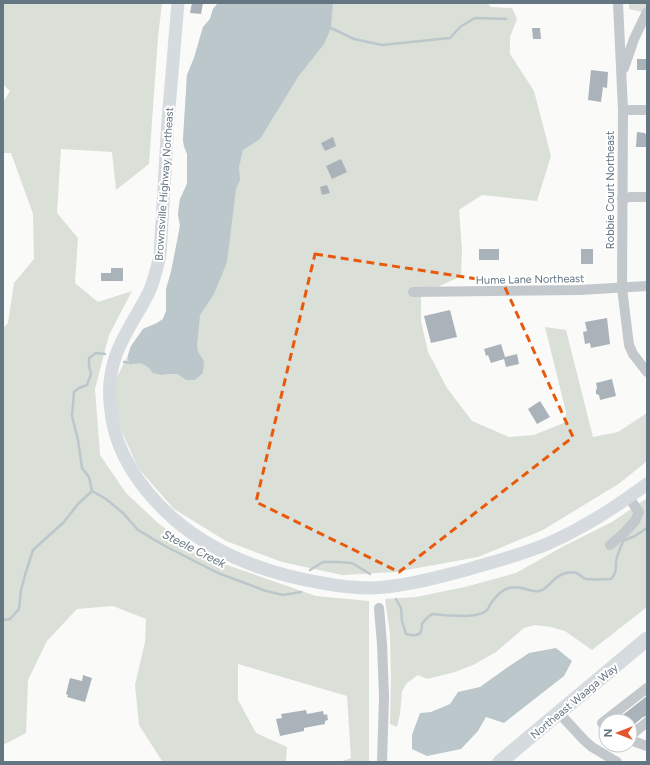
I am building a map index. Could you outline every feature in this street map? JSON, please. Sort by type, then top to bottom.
[{"type":"highway","name":"Northeast Waaga Way","points":[[500,762],[647,639]]},
{"type":"main road","name":"Brownsville Highway Northeast","points":[[178,3],[168,120],[160,255],[154,278],[148,293],[116,355],[110,387],[111,414],[119,445],[133,471],[153,498],[176,521],[198,537],[228,554],[256,566],[309,581],[346,587],[369,588],[425,580],[529,551],[562,537],[602,515],[629,498],[647,484]]},
{"type":"street","name":"Robbie Court Northeast","points":[[618,3],[623,110],[622,288],[629,345],[633,354],[647,372]]},
{"type":"street","points":[[622,77],[634,39],[647,12]]},
{"type":"street","points":[[623,110],[647,110]]},
{"type":"street","points":[[622,198],[647,197]]},
{"type":"street","name":"Hume Lane Northeast","points":[[412,292],[580,290],[647,286]]},
{"type":"street","points":[[610,545],[635,521],[639,512],[629,498]]},
{"type":"street","points":[[379,608],[384,697],[382,762]]},
{"type":"street","points":[[616,713],[647,688]]},
{"type":"street","points":[[558,713],[584,740],[602,754],[617,762]]},
{"type":"street","points":[[638,729],[647,722]]},
{"type":"highlighted area","points":[[315,254],[503,283],[573,437],[399,572],[256,502]]},
{"type":"shaded area","points":[[3,3],[162,3],[158,37],[149,164],[116,190],[112,152],[61,149],[57,213],[78,238],[75,283],[98,302],[132,291],[109,335],[95,389],[100,455],[126,493],[159,524],[193,548],[227,565],[316,596],[369,601],[369,762],[340,762],[351,758],[347,696],[238,664],[238,700],[256,733],[287,747],[286,762],[162,761],[139,725],[135,685],[145,642],[146,619],[113,606],[77,609],[47,641],[28,680],[26,733],[3,745],[3,328],[8,323],[14,283],[34,259],[33,214],[11,153],[3,153],[3,102],[10,91],[3,84]]},
{"type":"shaded area","points":[[218,3],[487,3],[491,7],[512,8],[517,19],[510,37],[510,54],[534,91],[551,156],[537,201],[482,195],[459,210],[462,249],[461,276],[421,295],[421,321],[428,352],[447,388],[472,421],[509,437],[534,435],[566,422],[566,412],[545,327],[566,330],[593,437],[618,432],[647,413],[647,461],[620,483],[543,530],[478,557],[396,572],[342,575],[282,562],[226,541],[174,509],[138,468],[115,416],[115,391],[117,377],[131,346],[143,329],[163,319],[166,311],[166,289],[180,226],[178,214],[180,199],[187,184],[187,154],[183,140],[187,75],[194,58],[203,27],[210,19],[213,9]]},
{"type":"shaded area","points":[[218,3],[333,3],[331,28],[324,44],[298,77],[260,139],[243,150],[239,167],[240,180],[236,189],[227,262],[214,294],[200,315],[197,345],[198,352],[204,361],[203,373],[195,380],[186,380],[178,374],[162,375],[153,373],[148,367],[141,363],[131,363],[128,360],[128,355],[131,346],[143,329],[163,319],[166,311],[166,289],[180,226],[178,214],[180,199],[187,184],[187,154],[183,140],[187,75],[194,58],[203,27],[210,19],[213,9]]},
{"type":"shaded area","points":[[629,3],[647,3],[647,13],[629,9]]},
{"type":"shaded area","points":[[647,498],[647,607],[592,650],[565,631],[535,625],[524,628],[496,652],[473,665],[455,672],[427,679],[418,675],[407,683],[402,691],[397,727],[390,724],[390,634],[385,599],[416,597],[465,587],[516,573],[564,546],[612,522]]},
{"type":"shaded area","points":[[556,648],[572,661],[564,676],[504,723],[486,717],[478,731],[461,749],[427,756],[412,749],[412,735],[420,713],[431,712],[450,704],[458,692],[480,687],[529,653]]},
{"type":"building","points":[[192,3],[203,3],[201,14],[190,13]]},
{"type":"building","points":[[532,28],[540,28],[541,39],[533,39]]},
{"type":"building","points":[[637,59],[647,59],[647,70],[637,70]]},
{"type":"building","points":[[591,70],[608,72],[607,88],[603,87],[601,102],[588,100]]},
{"type":"building","points":[[637,132],[647,134],[647,147],[636,147]]},
{"type":"building","points":[[333,137],[336,146],[325,151],[321,143]]},
{"type":"building","points":[[341,159],[347,172],[332,179],[326,166]]},
{"type":"building","points":[[327,185],[330,193],[322,195],[320,187]]},
{"type":"building","points":[[479,249],[499,249],[499,260],[479,260]]},
{"type":"building","points":[[581,249],[593,249],[593,264],[581,264]]},
{"type":"building","points":[[111,268],[123,268],[123,281],[101,281],[101,273],[111,273]]},
{"type":"building","points":[[450,310],[457,337],[431,343],[424,316]]},
{"type":"building","points":[[607,318],[610,344],[591,348],[590,343],[585,344],[583,332],[587,331],[585,322]]},
{"type":"building","points":[[501,344],[505,357],[517,354],[519,364],[506,367],[504,359],[491,363],[488,355],[486,356],[484,349]]},
{"type":"building","points":[[612,379],[616,396],[600,400],[599,395],[596,394],[596,383]]},
{"type":"building","points":[[540,401],[550,417],[537,424],[528,409]]},
{"type":"building","points":[[83,675],[92,678],[85,702],[67,697],[68,695],[66,694],[70,678],[82,681]]},
{"type":"building","points":[[647,696],[647,716],[638,721],[638,713],[625,713]]},
{"type":"building","points":[[306,710],[307,714],[323,711],[324,715],[327,714],[328,720],[325,721],[325,724],[304,728],[304,731],[280,736],[276,719],[282,718],[281,714]]},
{"type":"waterway","points":[[331,28],[354,39],[382,45],[450,38],[460,27],[475,18],[506,19]]},
{"type":"waterway","points":[[92,491],[89,477],[82,468],[78,440],[72,416],[74,392],[87,385],[91,374],[89,358],[96,353],[105,354]]},
{"type":"waterway","points":[[124,362],[131,363]]},
{"type":"waterway","name":"Steele Creek","points":[[92,491],[106,499],[123,513],[138,530],[165,546],[218,573],[266,591],[283,595],[301,592]]},
{"type":"waterway","points":[[3,620],[10,619],[19,609],[21,590],[33,550],[64,522],[78,504],[92,491]]},
{"type":"waterway","name":"Steele Creek","points":[[396,599],[401,608],[402,621],[406,634],[417,635],[420,633],[424,621],[432,614],[453,616],[477,615],[488,609],[497,596],[509,588],[517,587],[532,591],[539,591],[558,577],[570,572],[574,572],[586,579],[611,579],[616,570],[616,560],[623,541],[635,536],[647,528]]},
{"type":"waterway","name":"Steele Creek","points":[[310,570],[323,562],[337,562],[352,563],[370,574]]}]
